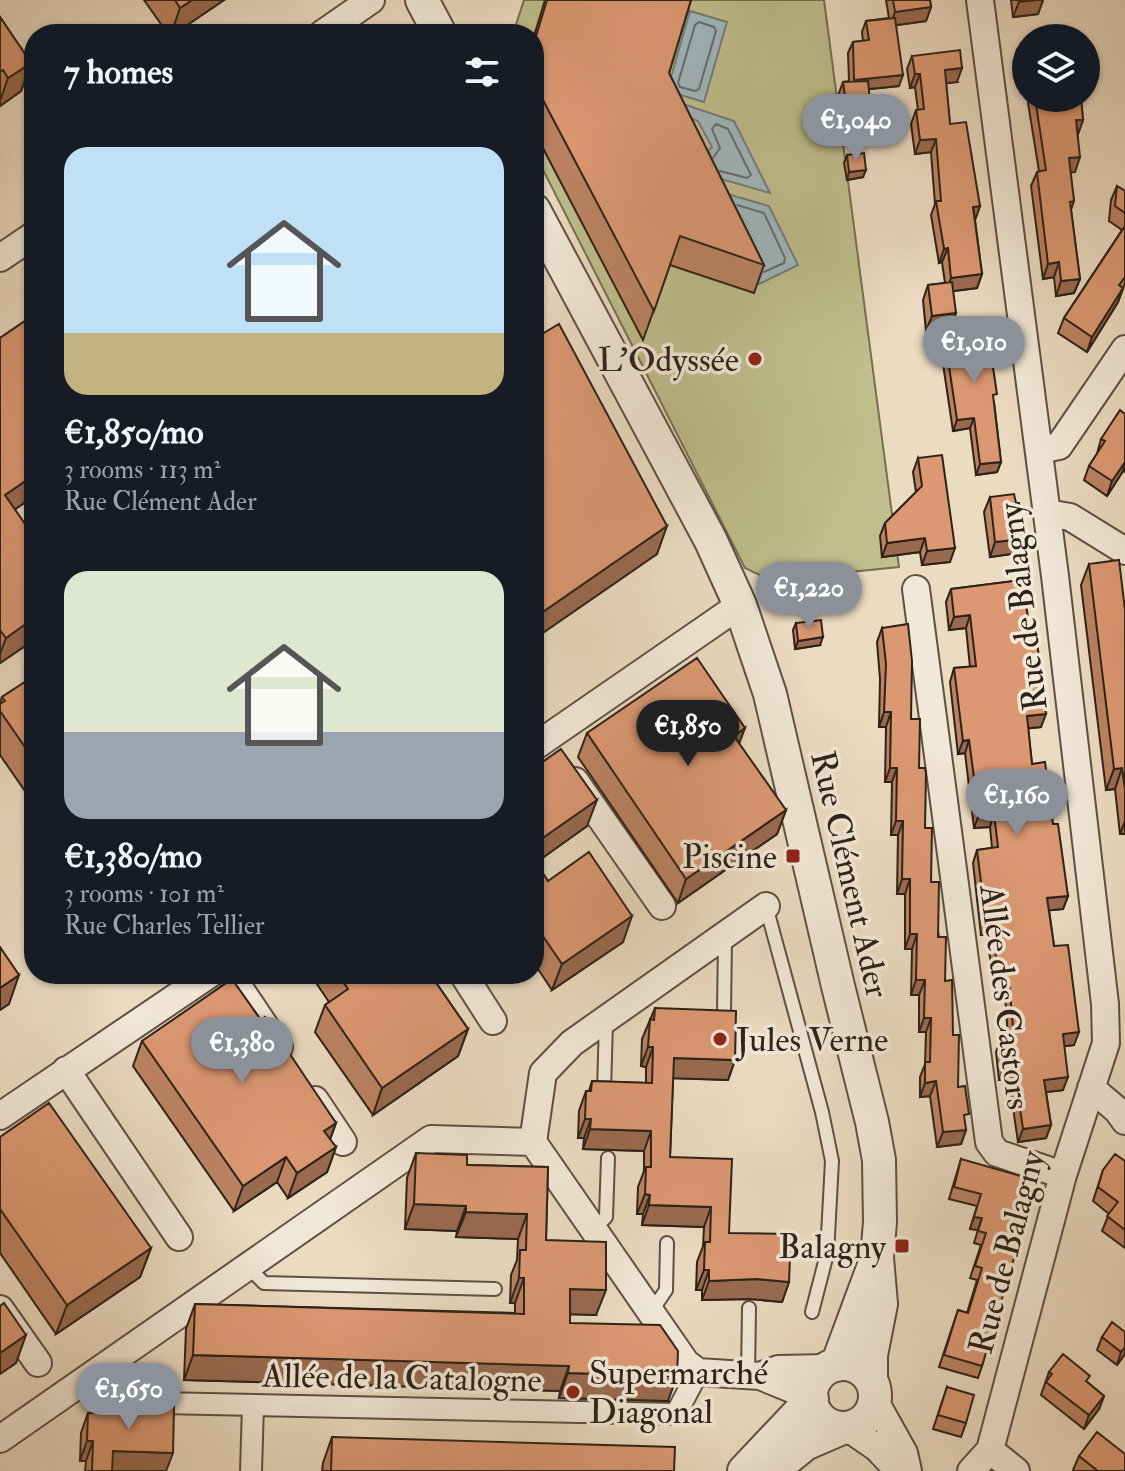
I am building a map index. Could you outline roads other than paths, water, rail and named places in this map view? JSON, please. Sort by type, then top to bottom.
[{"type":"street","points":[[336,24],[371,0]]},
{"type":"street","points":[[422,0],[435,24]]},
{"type":"street","name":"Rue de Balagny","points":[[971,1471],[990,1450],[1063,1175],[1106,1043],[1105,1004],[1047,513],[980,0]]},
{"type":"street","name":"Rue Clément Ader","points":[[544,229],[711,541],[740,605],[770,694],[872,1122],[881,1191],[877,1258],[881,1304],[871,1355],[873,1390]]},
{"type":"street","points":[[0,258],[24,242]]},
{"type":"street","points":[[1039,450],[1059,446],[1125,349]]},
{"type":"street","points":[[1047,513],[1070,517],[1125,551]]},
{"type":"street","name":"Allée des Castors","points":[[916,589],[989,1142],[997,1153],[1063,1175]]},
{"type":"street","points":[[544,740],[740,605]]},
{"type":"street","points":[[544,748],[662,906]]},
{"type":"street","points":[[754,1376],[778,1369],[853,1365],[873,1390],[904,1453],[906,1471],[894,1466],[877,1448],[845,1428],[833,1427],[818,1416],[811,1398],[754,1376],[698,1372],[686,1363],[533,1142],[543,1073],[572,1043],[766,906]]},
{"type":"street","points":[[0,1116],[195,984]]},
{"type":"street","points":[[237,984],[343,1142]]},
{"type":"street","points":[[469,984],[493,1021]]},
{"type":"street","points":[[66,1070],[179,1237]]},
{"type":"street","points":[[1091,1088],[1125,1121]]},
{"type":"street","points":[[0,1439],[431,1139],[533,1142]]},
{"type":"street","name":"Rue Clément Ader","points":[[832,1366],[877,1258]]},
{"type":"street","points":[[0,1309],[38,1363]]},
{"type":"street","points":[[744,1471],[811,1398],[815,1380],[832,1366]]},
{"type":"street","name":"Allée de la Catalogne","points":[[93,1374],[114,1402],[676,1414],[698,1372]]},
{"type":"street","points":[[772,1471],[805,1444],[863,1422],[869,1416],[873,1390]]},
{"type":"street","points":[[251,1471],[253,1405]]},
{"type":"street","points":[[990,1450],[1016,1471]]},
{"type":"lane","points":[[766,906],[822,1112],[832,1161],[827,1254],[812,1312]]},
{"type":"lane","points":[[724,1011],[725,935]]},
{"type":"lane","points":[[604,1091],[606,1019]]},
{"type":"lane","points":[[593,1230],[606,1217],[608,1158]]},
{"type":"lane","points":[[651,1312],[666,1290],[667,1243]]},
{"type":"lane","points":[[248,1267],[264,1283],[495,1289]]},
{"type":"lane","points":[[749,1308],[754,1376]]},
{"type":"water","points":[[690,11],[727,22],[704,102],[667,91]]},
{"type":"water","points":[[665,98],[734,121],[770,193],[703,174],[697,164],[712,147],[698,121],[667,110]]},
{"type":"water","points":[[713,190],[769,206],[798,265],[759,284]]},
{"type":"place","name":"L'Odyssée","points":[[755,359]]},
{"type":"place","name":"Piscine","points":[[793,856]]},
{"type":"place","name":"Jules Verne","points":[[720,1039]]},
{"type":"place","name":"Balagny","points":[[902,1246]]},
{"type":"place","name":"Supermarché Diagonal","points":[[573,1392]]}]
